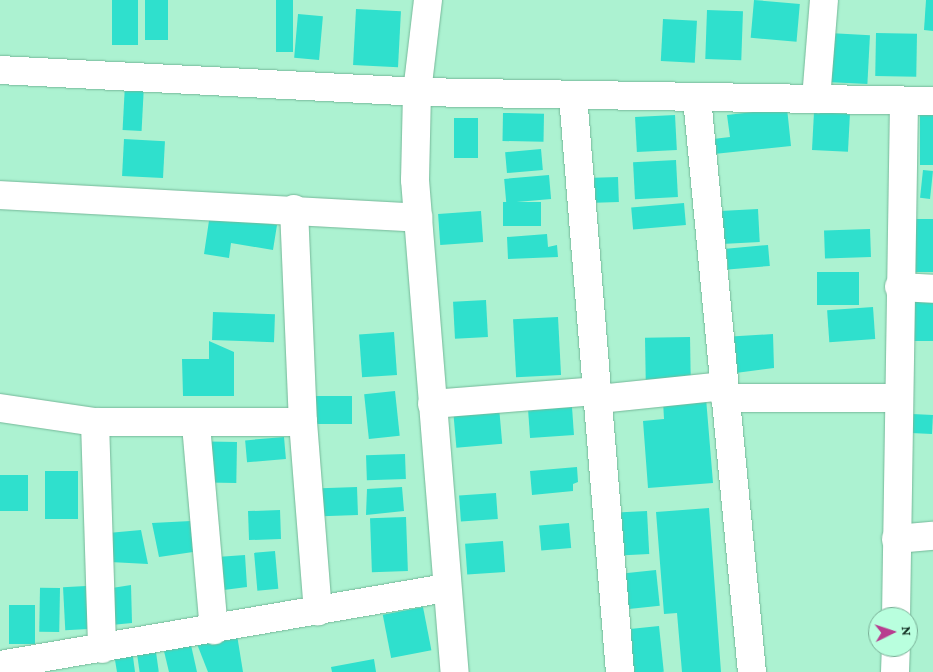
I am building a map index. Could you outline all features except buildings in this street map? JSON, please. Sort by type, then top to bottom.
[{"type":"street","points":[[428,0],[417,92],[418,218],[446,588],[455,672]]},
{"type":"street","points":[[816,99],[824,0]]},
{"type":"street","points":[[0,70],[417,92],[933,101]]},
{"type":"street","points":[[573,96],[620,672]]},
{"type":"street","points":[[697,98],[752,672]]},
{"type":"street","points":[[896,607],[897,398],[904,101]]},
{"type":"street","points":[[0,195],[418,218]]},
{"type":"street","points":[[294,210],[303,422],[318,611]]},
{"type":"street","points":[[899,287],[933,289]]},
{"type":"street","points":[[432,404],[598,395],[725,392],[897,398]]},
{"type":"street","points":[[0,408],[95,422],[196,425],[303,422]]},
{"type":"street","points":[[95,422],[102,649]]},
{"type":"street","points":[[196,425],[214,630]]},
{"type":"street","points":[[896,539],[933,536]]},
{"type":"street","points":[[0,665],[214,630],[446,588]]},
{"type":"street","points":[[896,657],[896,672]]}]
